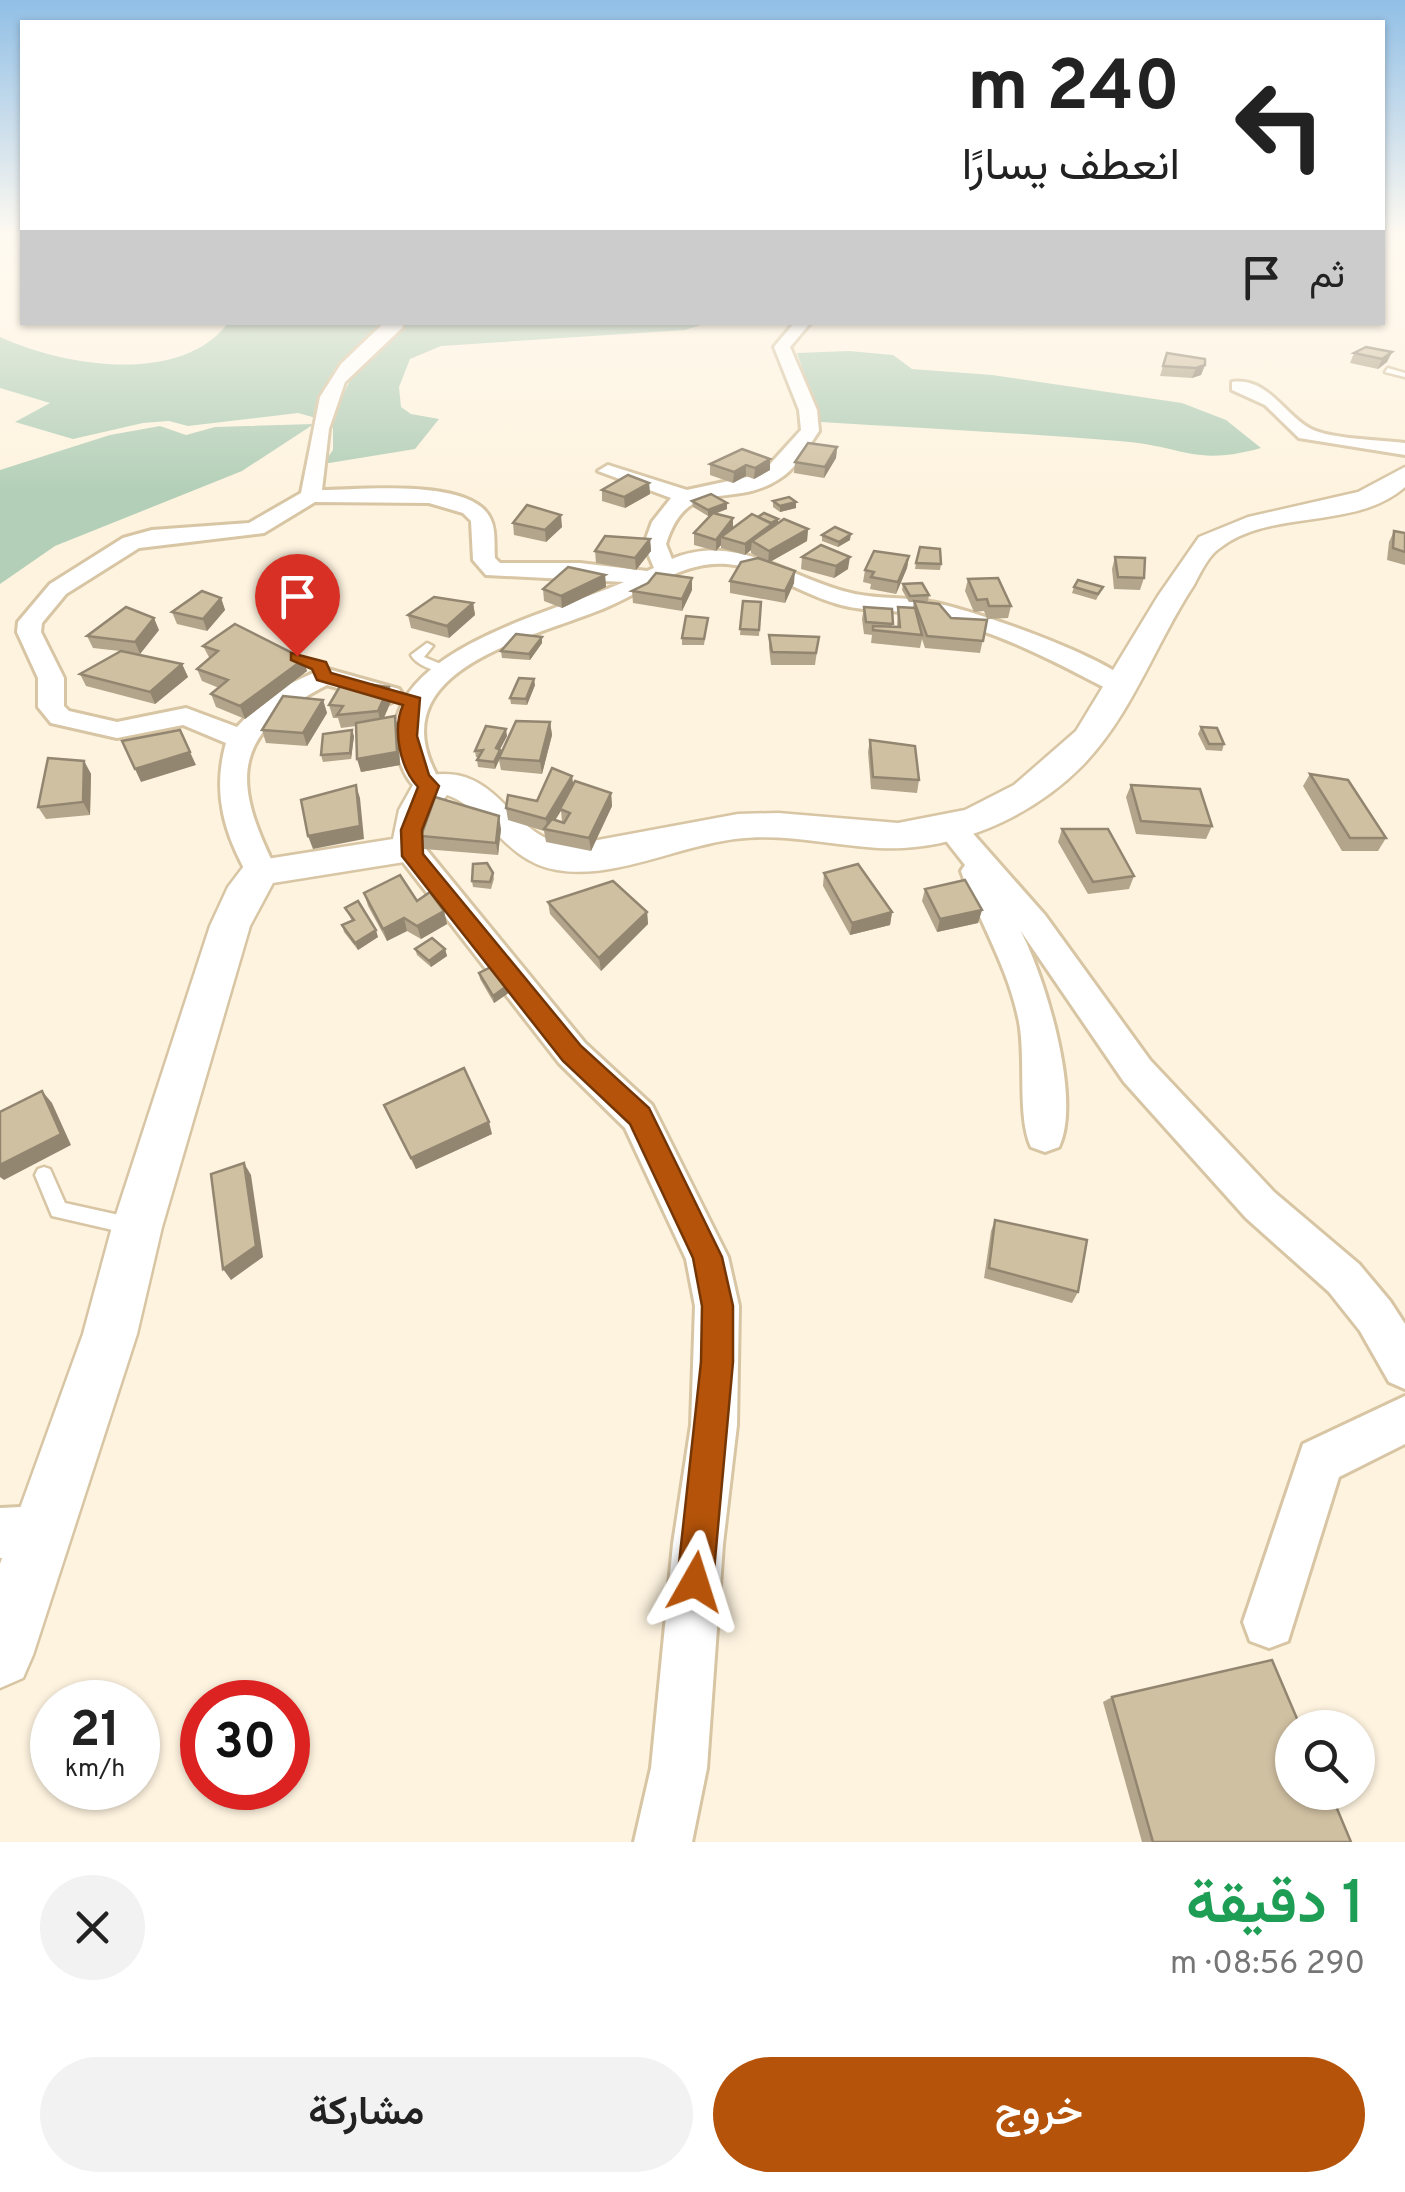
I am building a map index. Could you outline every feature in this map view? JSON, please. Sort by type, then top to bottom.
[{"type":"street","points":[[311,496],[317,434],[344,370],[395,325]]},
{"type":"street","points":[[659,574],[658,530],[671,507],[687,497],[770,478],[810,431],[808,410],[782,347],[801,325]]},
{"type":"street","points":[[1238,386],[1270,401],[1306,434],[1405,449]]},
{"type":"street","points":[[608,471],[687,497]]},
{"type":"street","points":[[663,1842],[679,1768],[714,1425],[718,1306],[707,1257],[640,1116],[572,1053],[410,850],[417,810],[429,786],[444,782],[466,787],[521,840],[539,852],[562,858],[582,859],[711,830],[762,825],[897,836],[959,836],[1046,780],[1076,753],[1122,686],[1156,617],[1210,542],[1376,494],[1405,474]]},
{"type":"street","points":[[241,738],[186,716],[116,730],[60,716],[51,707],[51,678],[29,632],[30,622],[58,589],[131,543],[152,536],[227,534],[256,528],[311,496],[345,500],[394,494],[468,508],[481,520],[484,560],[494,570],[659,574]]},
{"type":"street","points":[[429,786],[420,778],[407,736],[407,717],[413,702],[446,670],[486,646],[711,555],[742,558],[842,598],[884,607],[925,608],[1018,637],[1122,686]]},
{"type":"street","points":[[261,871],[231,805],[232,773],[241,738],[314,668],[413,702]]},
{"type":"street","points":[[959,836],[1034,1008],[1046,1062],[1046,1135]]},
{"type":"street","points":[[959,836],[1033,923],[1137,1071],[1260,1205],[1344,1278],[1375,1316],[1405,1366]]},
{"type":"street","points":[[0,1655],[21,1532],[110,1334],[137,1227],[230,926],[247,887],[261,871],[410,850]]},
{"type":"street","points":[[1269,1622],[1320,1461],[1405,1418]]},
{"type":"lane","points":[[1388,370],[1405,374]]},
{"type":"lane","points":[[427,646],[417,655],[419,660],[446,670]]},
{"type":"lane","points":[[44,1174],[59,1210],[137,1227]]},
{"type":"green space","points":[[226,325],[383,325],[337,380],[316,418],[298,413],[188,426],[169,421],[143,423],[73,439],[15,422],[50,403],[0,388],[0,337],[56,356],[120,364],[152,363],[181,356],[207,343]]},
{"type":"green space","points":[[397,325],[701,325],[685,330],[441,346],[410,359],[399,387],[401,407],[411,414],[439,419],[415,449],[323,464],[333,450],[333,416],[358,364]]},
{"type":"green space","points":[[849,351],[893,355],[912,369],[992,375],[1182,403],[1226,420],[1261,448],[1203,455],[1119,441],[821,422],[797,353]]},
{"type":"green space","points":[[314,424],[242,471],[55,546],[0,584],[0,470],[110,435],[160,426],[186,435],[215,427]]},
{"type":"building","points":[[1366,347],[1392,352],[1382,359],[1354,353]]},
{"type":"building","points":[[1167,353],[1205,359],[1205,365],[1163,366]]},
{"type":"building","points":[[808,443],[837,447],[825,467],[795,462]]},
{"type":"building","points":[[742,449],[770,459],[755,468],[746,465],[734,472],[710,464]]},
{"type":"building","points":[[628,475],[649,483],[624,497],[602,490]]},
{"type":"building","points":[[711,494],[727,503],[708,510],[692,501]]},
{"type":"building","points":[[789,497],[796,502],[780,506],[773,501]]},
{"type":"building","points":[[527,505],[561,515],[545,530],[513,523]]},
{"type":"building","points":[[713,513],[733,518],[716,540],[694,533]]},
{"type":"building","points":[[764,513],[778,519],[771,523],[758,517]]},
{"type":"building","points":[[752,514],[772,524],[745,544],[721,537]]},
{"type":"building","points":[[784,519],[808,529],[769,551],[752,541]]},
{"type":"building","points":[[835,527],[851,534],[839,542],[822,535]]},
{"type":"building","points":[[1394,531],[1405,533],[1405,552],[1393,548]]},
{"type":"building","points":[[605,536],[650,539],[635,558],[595,551]]},
{"type":"building","points":[[821,545],[850,557],[836,566],[802,557]]},
{"type":"building","points":[[920,547],[940,549],[941,564],[916,563]]},
{"type":"building","points":[[874,551],[909,556],[898,582],[871,577],[874,572],[865,570]]},
{"type":"building","points":[[1115,557],[1145,558],[1144,578],[1118,577]]},
{"type":"building","points":[[758,558],[795,571],[785,591],[730,581],[741,562]]},
{"type":"building","points":[[568,567],[605,575],[561,596],[543,589]]},
{"type":"building","points":[[656,573],[692,578],[682,599],[632,591],[648,583]]},
{"type":"building","points":[[998,578],[1011,606],[989,606],[987,599],[977,600],[968,579]]},
{"type":"building","points":[[1078,580],[1103,587],[1098,594],[1074,587]]},
{"type":"building","points":[[922,583],[929,595],[910,596],[903,584]]},
{"type":"building","points":[[202,591],[221,598],[203,619],[172,612]]},
{"type":"building","points":[[434,597],[473,603],[447,626],[408,615]]},
{"type":"building","points":[[743,601],[761,602],[759,630],[740,629]]},
{"type":"building","points":[[914,601],[939,604],[951,618],[987,620],[983,641],[927,636]]},
{"type":"building","points":[[126,607],[154,618],[135,642],[87,636]]},
{"type":"building","points":[[864,607],[892,609],[893,624],[866,622]]},
{"type":"building","points":[[898,607],[915,608],[922,635],[873,630],[873,626],[900,627]]},
{"type":"building","points":[[686,616],[708,618],[704,639],[682,638]]},
{"type":"building","points":[[235,624],[304,659],[240,706],[211,694],[228,680],[197,669],[218,651],[203,646]]},
{"type":"building","points":[[516,634],[542,637],[529,654],[501,651]]},
{"type":"building","points":[[769,635],[819,637],[816,653],[772,652]]},
{"type":"building","points":[[121,651],[182,664],[150,692],[80,674]]},
{"type":"building","points":[[519,678],[534,679],[526,699],[510,698]]},
{"type":"building","points":[[343,681],[389,687],[378,711],[337,715],[343,706],[329,705]]},
{"type":"building","points":[[283,696],[323,700],[303,733],[262,730]]},
{"type":"building","points":[[395,716],[397,752],[357,759],[356,723]]},
{"type":"building","points":[[516,721],[550,722],[540,761],[499,758]]},
{"type":"building","points":[[486,726],[506,729],[494,762],[477,760],[483,750],[475,751]]},
{"type":"building","points":[[1201,727],[1217,728],[1224,744],[1209,744]]},
{"type":"building","points":[[180,730],[190,752],[135,769],[122,741]]},
{"type":"building","points":[[352,730],[350,753],[321,755],[323,734]]},
{"type":"building","points":[[870,740],[915,746],[919,780],[873,777]]},
{"type":"building","points":[[48,758],[84,761],[83,802],[38,807]]},
{"type":"building","points":[[552,768],[572,776],[546,819],[506,808],[508,795],[537,801]]},
{"type":"building","points":[[1310,774],[1348,780],[1386,838],[1350,838]]},
{"type":"building","points":[[575,781],[611,793],[589,838],[544,829],[552,819],[564,823],[570,813],[560,809]]},
{"type":"building","points":[[356,785],[360,826],[308,836],[301,800]]},
{"type":"building","points":[[1131,785],[1200,789],[1212,826],[1141,821]]},
{"type":"building","points":[[435,797],[499,816],[496,843],[421,836]]},
{"type":"building","points":[[1062,829],[1108,829],[1134,876],[1093,882]]},
{"type":"building","points":[[487,863],[493,873],[490,882],[472,881],[473,864]]},
{"type":"building","points":[[858,864],[892,912],[852,923],[824,873]]},
{"type":"building","points":[[400,875],[417,901],[430,892],[444,911],[417,926],[404,918],[383,929],[364,893]]},
{"type":"building","points":[[965,880],[982,910],[940,919],[925,889]]},
{"type":"building","points":[[613,881],[647,912],[599,958],[548,902]]},
{"type":"building","points":[[358,901],[376,930],[355,943],[342,925],[354,920],[345,908]]},
{"type":"building","points":[[432,938],[445,949],[429,961],[415,949]]},
{"type":"building","points":[[493,966],[511,983],[493,996],[479,973]]},
{"type":"building","points":[[464,1068],[489,1122],[411,1158],[384,1105]]},
{"type":"building","points":[[42,1091],[61,1134],[0,1165],[0,1112]]},
{"type":"building","points":[[244,1163],[256,1246],[223,1269],[211,1174]]},
{"type":"building","points":[[995,1220],[1087,1240],[1078,1292],[989,1268]]},
{"type":"building","points":[[1272,1660],[1293,1710],[1275,1710],[1275,1810],[1338,1810],[1351,1842],[1153,1842],[1112,1697]]},
{"type":"route","points":[[297,656],[320,666],[324,676],[413,702],[407,717],[407,736],[420,778],[429,786],[420,799],[412,830],[412,856],[572,1053],[640,1116],[707,1257],[718,1306],[717,1362],[714,1425],[695,1582]]}]
